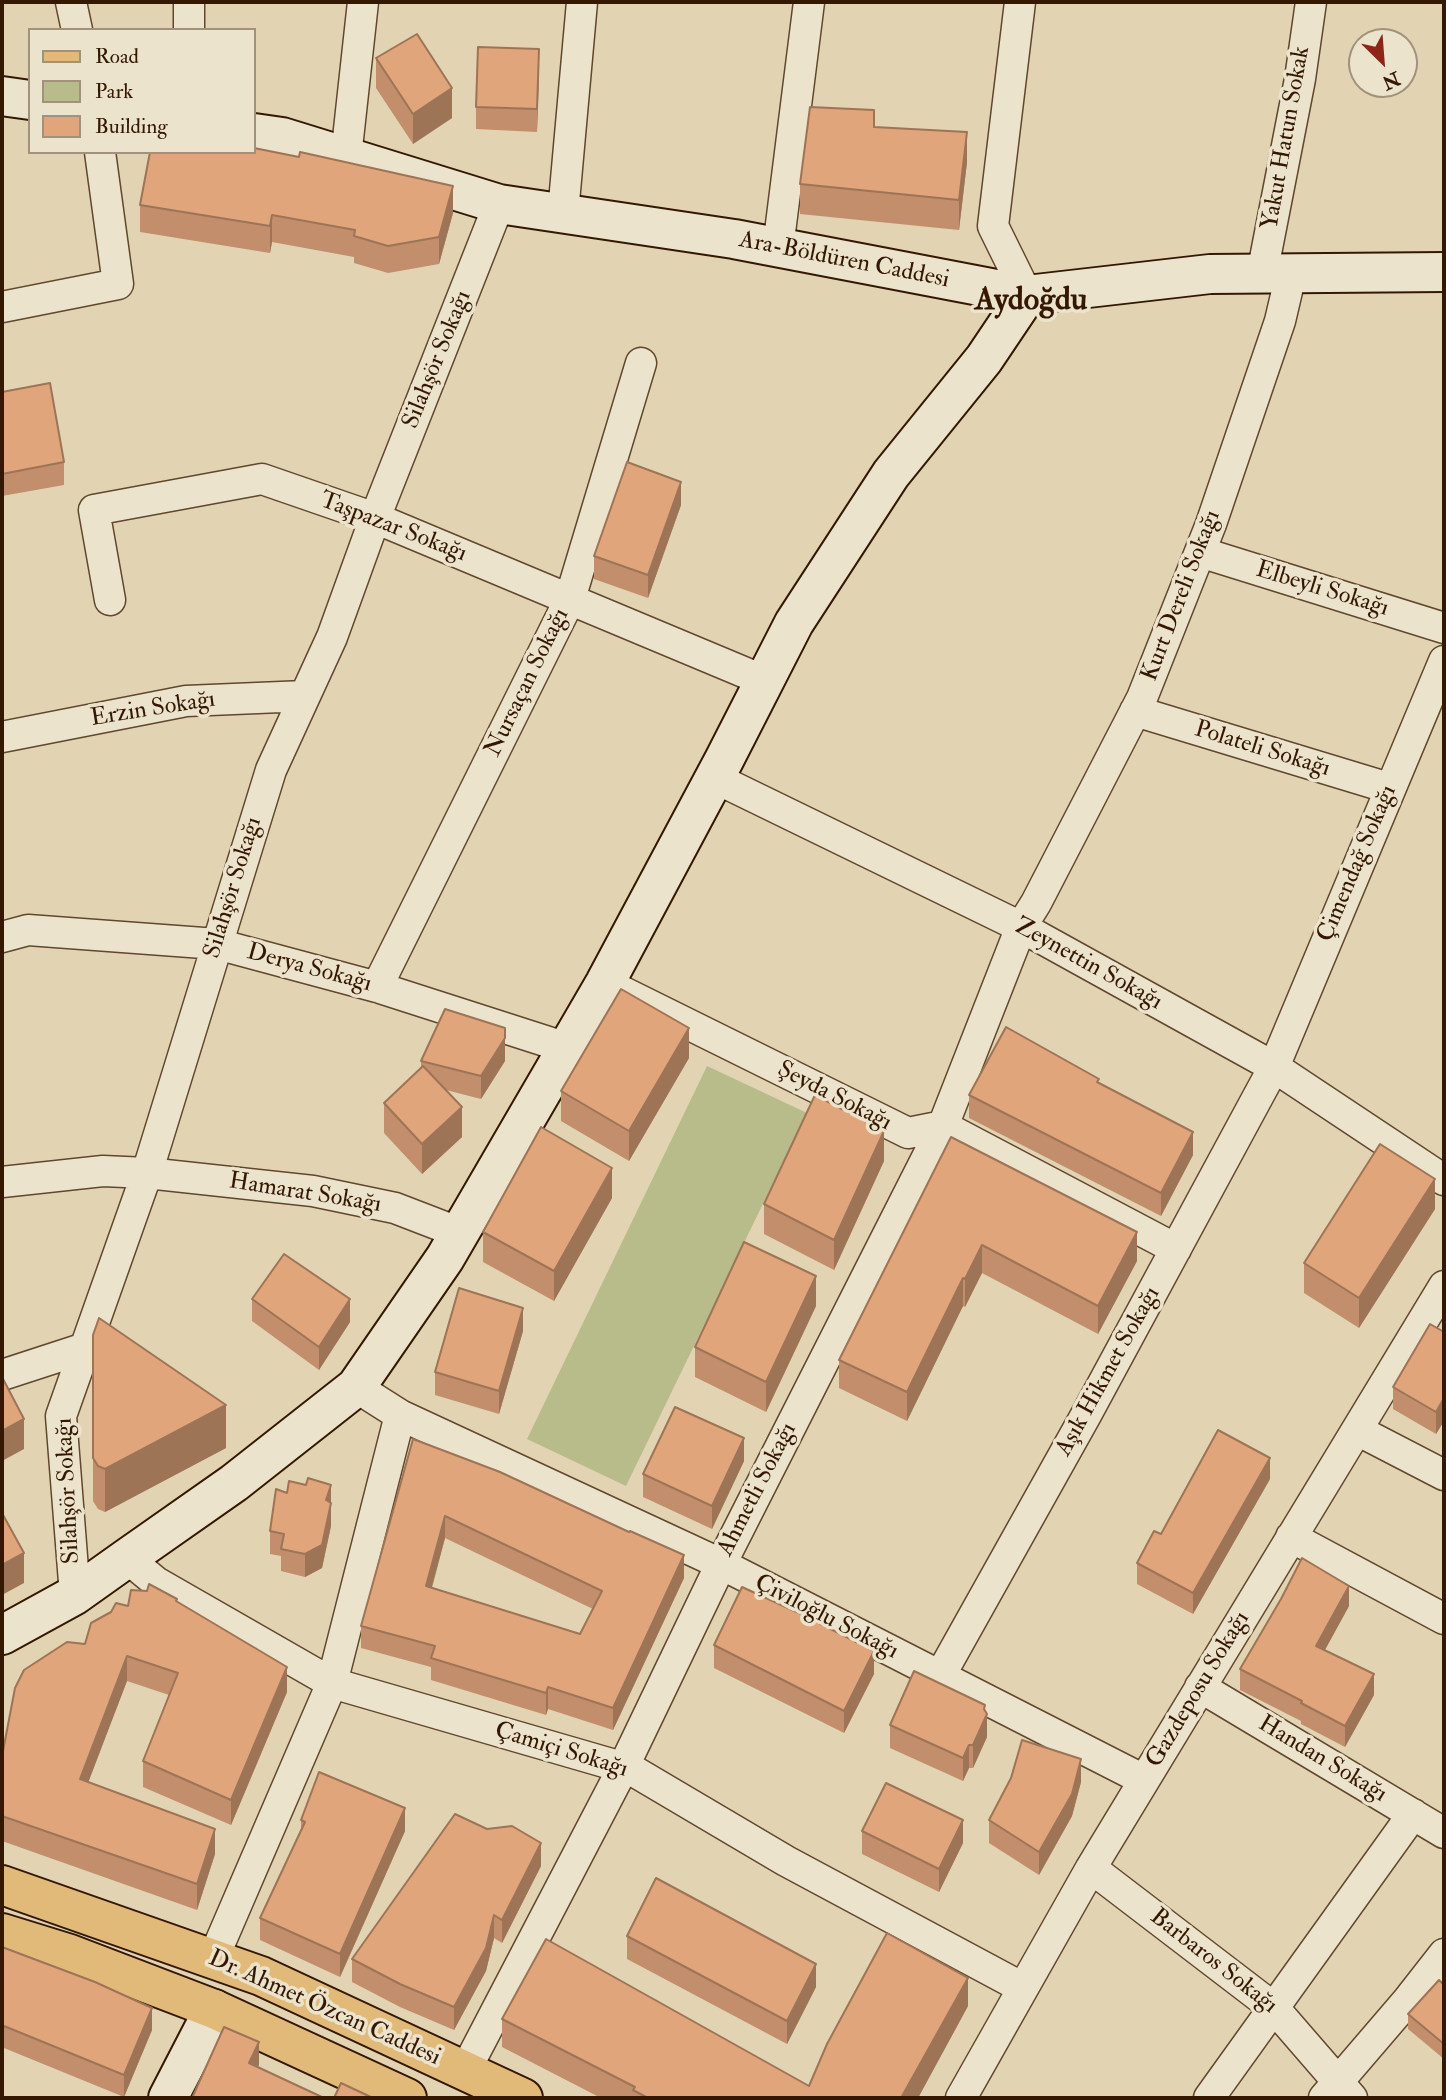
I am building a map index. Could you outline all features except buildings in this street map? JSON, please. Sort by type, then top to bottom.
[{"type":"main road","name":"Dr. Ahmet Özcan Caddesi","points":[[2,1885],[261,1976],[523,2098]]},
{"type":"main road","name":"Dr. Ahmet Özcan Caddesi","points":[[2,1933],[70,1954],[214,2009],[407,2098]]},
{"type":"street","points":[[71,2],[77,28]]},
{"type":"street","points":[[189,2],[189,28]]},
{"type":"street","points":[[346,157],[363,2]]},
{"type":"street","points":[[562,214],[582,2]]},
{"type":"street","points":[[778,248],[809,2]]},
{"type":"street","points":[[2,1635],[75,1595],[234,1483],[356,1387],[460,1233],[605,983],[715,778],[794,623],[891,474],[984,359],[1027,295],[993,226],[1020,2]]},
{"type":"street","name":"Yakut Hatun Sokak","points":[[1276,274],[1311,2]]},
{"type":"street","points":[[2,96],[28,100]]},
{"type":"street","name":"Ara-Böldüren Caddesi","points":[[256,133],[282,137],[499,204],[778,248],[1027,295],[1210,274],[1444,272]]},
{"type":"street","points":[[2,307],[118,284],[100,154]]},
{"type":"street","name":"Silahşör Sokağı","points":[[75,1595],[61,1416],[147,1173],[271,770],[332,637],[375,517],[499,204]]},
{"type":"street","name":"Kurt Dereli Sokağı","points":[[1029,915],[1135,711],[1200,552],[1280,321],[1276,274]]},
{"type":"street","name":"Nursaçan Sokağı","points":[[377,987],[570,599],[641,363]]},
{"type":"street","name":"Taşpazar Sokağı","points":[[110,600],[94,510],[262,479],[375,517],[765,681]]},
{"type":"street","name":"Elbeyli Sokağı","points":[[1200,552],[1444,628]]},
{"type":"street","name":"Çimendağ Sokağı","points":[[1274,1067],[1444,661]]},
{"type":"street","name":"Erzin Sokağı","points":[[2,737],[186,701],[305,696]]},
{"type":"street","name":"Polateli Sokağı","points":[[1135,711],[1389,788]]},
{"type":"street","name":"Zeynettin Sokağı","points":[[715,778],[1029,915],[1274,1067],[1444,1180]]},
{"type":"street","name":"Ahmetli Sokağı","points":[[465,2071],[623,1768],[721,1564],[943,1126],[1029,915]]},
{"type":"street","name":"Derya Sokağı","points":[[2,937],[28,930],[217,944],[377,987],[567,1048]]},
{"type":"street","name":"Şeyda Sokağı","points":[[605,983],[908,1133],[943,1126]]},
{"type":"street","name":"Aşık Hikmet Sokağı","points":[[940,1676],[1086,1415],[1274,1067]]},
{"type":"street","points":[[943,1126],[1176,1249]]},
{"type":"street","name":"Hamarat Sokağı","points":[[2,1182],[103,1171],[147,1173],[313,1191],[394,1208],[460,1233]]},
{"type":"street","name":"Gazdeposu Sokağı","points":[[961,2098],[1091,1868],[1357,1430],[1434,1324],[1444,1286]]},
{"type":"street","points":[[2,1375],[85,1348]]},
{"type":"street","name":"Çiviloğlu Sokağı","points":[[356,1387],[400,1415],[721,1564],[1144,1780]]},
{"type":"street","points":[[213,1959],[332,1684],[400,1415]]},
{"type":"street","points":[[1357,1430],[1444,1475]]},
{"type":"street","points":[[1292,1537],[1444,1619]]},
{"type":"street","name":"Çamiçi Sokağı","points":[[127,1558],[156,1582],[332,1684],[632,1770],[786,1861],[1023,1988]]},
{"type":"street","name":"Handan Sokağı","points":[[1200,1687],[1444,1833]]},
{"type":"street","points":[[1209,2098],[1413,1814]]},
{"type":"street","name":"Barbaros Sokağı","points":[[1091,1868],[1274,2008],[1338,2092]]},
{"type":"street","points":[[1338,2092],[1444,1954]]},
{"type":"street","points":[[168,2098],[214,2009]]},
{"type":"green space","points":[[707,1066],[807,1113],[626,1486],[527,1439]]},
{"type":"district","name":"Aydoğdu","points":[[1031,302]]}]
